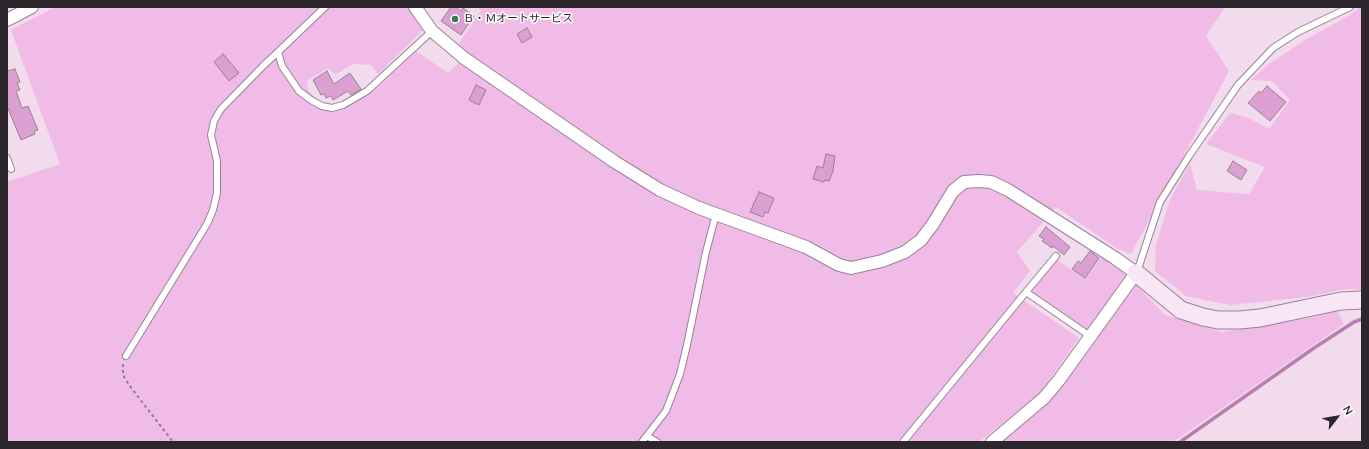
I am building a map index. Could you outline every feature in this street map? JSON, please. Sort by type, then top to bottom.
[{"type":"street","points":[[7,20],[32,7]]},
{"type":"street","points":[[415,7],[432,31],[464,58],[615,162],[660,190],[716,214],[806,247],[839,265],[851,268],[882,261],[905,252],[921,240],[933,224],[953,191],[964,182],[991,182],[1008,190],[1115,258],[1182,310],[1203,317],[1218,320],[1260,318],[1341,301],[1362,300]]},
{"type":"street","points":[[992,442],[1044,398],[1059,380],[1136,273]]},
{"type":"lane","points":[[126,356],[207,224],[213,210],[217,193],[217,161],[211,135],[214,120],[221,109],[264,65],[325,7]]},
{"type":"lane","points":[[1136,273],[1160,202],[1189,156],[1238,85],[1273,48],[1298,32],[1350,7]]},
{"type":"lane","points":[[278,52],[282,66],[299,91],[322,106],[332,108],[343,105],[367,91],[432,31]]},
{"type":"lane","points":[[7,158],[11,169]]},
{"type":"lane","points":[[642,442],[666,411],[680,374],[706,252],[716,214]]},
{"type":"lane","points":[[903,442],[1056,256]]},
{"type":"lane","points":[[1026,292],[1090,336]]},
{"type":"lane","points":[[647,436],[657,442]]},
{"type":"path","points":[[126,356],[123,366],[124,375],[129,385],[173,442]]},
{"type":"shaded area","points":[[55,7],[422,7],[422,31],[378,74],[371,65],[353,64],[335,75],[328,68],[307,81],[308,91],[331,112],[345,108],[369,94],[382,84],[416,51],[448,73],[466,56],[459,43],[481,10],[477,7],[1225,7],[1206,36],[1229,71],[1131,254],[1118,249],[1056,207],[1017,252],[1030,271],[1013,293],[1079,338],[1038,395],[979,442],[7,442],[7,182],[60,164],[11,30]]},
{"type":"shaded area","points":[[1362,7],[1362,290],[1346,289],[1307,297],[1230,305],[1186,296],[1155,271],[1156,244],[1171,197],[1190,164],[1197,190],[1249,194],[1265,167],[1206,144],[1230,113],[1249,118],[1269,129],[1290,100],[1272,81],[1251,80],[1269,64],[1305,40],[1350,15]]},
{"type":"shaded area","points":[[1102,256],[1119,267],[1125,274],[1127,282],[1089,332],[1031,292],[1057,260],[1085,279]]},
{"type":"shaded area","points":[[1136,285],[1165,315],[1222,332],[1304,319],[1337,311],[1344,324],[1173,442],[1001,442],[1047,404],[1074,371]]},
{"type":"building","points":[[451,7],[456,7],[461,11],[463,8],[474,16],[461,35],[441,21]]},
{"type":"building","points":[[527,28],[532,37],[522,43],[517,34]]},
{"type":"building","points":[[223,54],[239,73],[229,81],[214,62]]},
{"type":"building","points":[[15,69],[20,82],[17,83],[20,90],[16,91],[22,108],[28,106],[38,130],[34,131],[35,134],[21,140],[7,106],[7,71]]},
{"type":"building","points":[[327,71],[334,84],[350,73],[361,89],[351,95],[348,91],[333,100],[331,96],[326,98],[324,94],[321,95],[313,80]]},
{"type":"building","points":[[476,85],[486,90],[479,105],[469,100]]},
{"type":"building","points":[[1267,86],[1286,102],[1270,121],[1248,103],[1259,91],[1261,93]]},
{"type":"building","points":[[826,154],[835,156],[833,171],[829,181],[825,180],[824,182],[813,179],[817,166],[823,168]]},
{"type":"building","points":[[1233,161],[1247,170],[1241,180],[1227,171]]},
{"type":"building","points":[[759,192],[774,198],[768,213],[765,212],[763,217],[750,212]]},
{"type":"building","points":[[1046,227],[1070,247],[1064,255],[1053,246],[1052,248],[1042,241],[1044,239],[1039,236]]},
{"type":"building","points":[[1090,251],[1099,258],[1085,278],[1072,269],[1078,261],[1081,263]]},
{"type":"waterway","points":[[1180,442],[1314,348],[1354,322],[1362,319]]},
{"type":"place","name":"Ｂ・Ｍオートサービス","points":[[455,19]]}]
